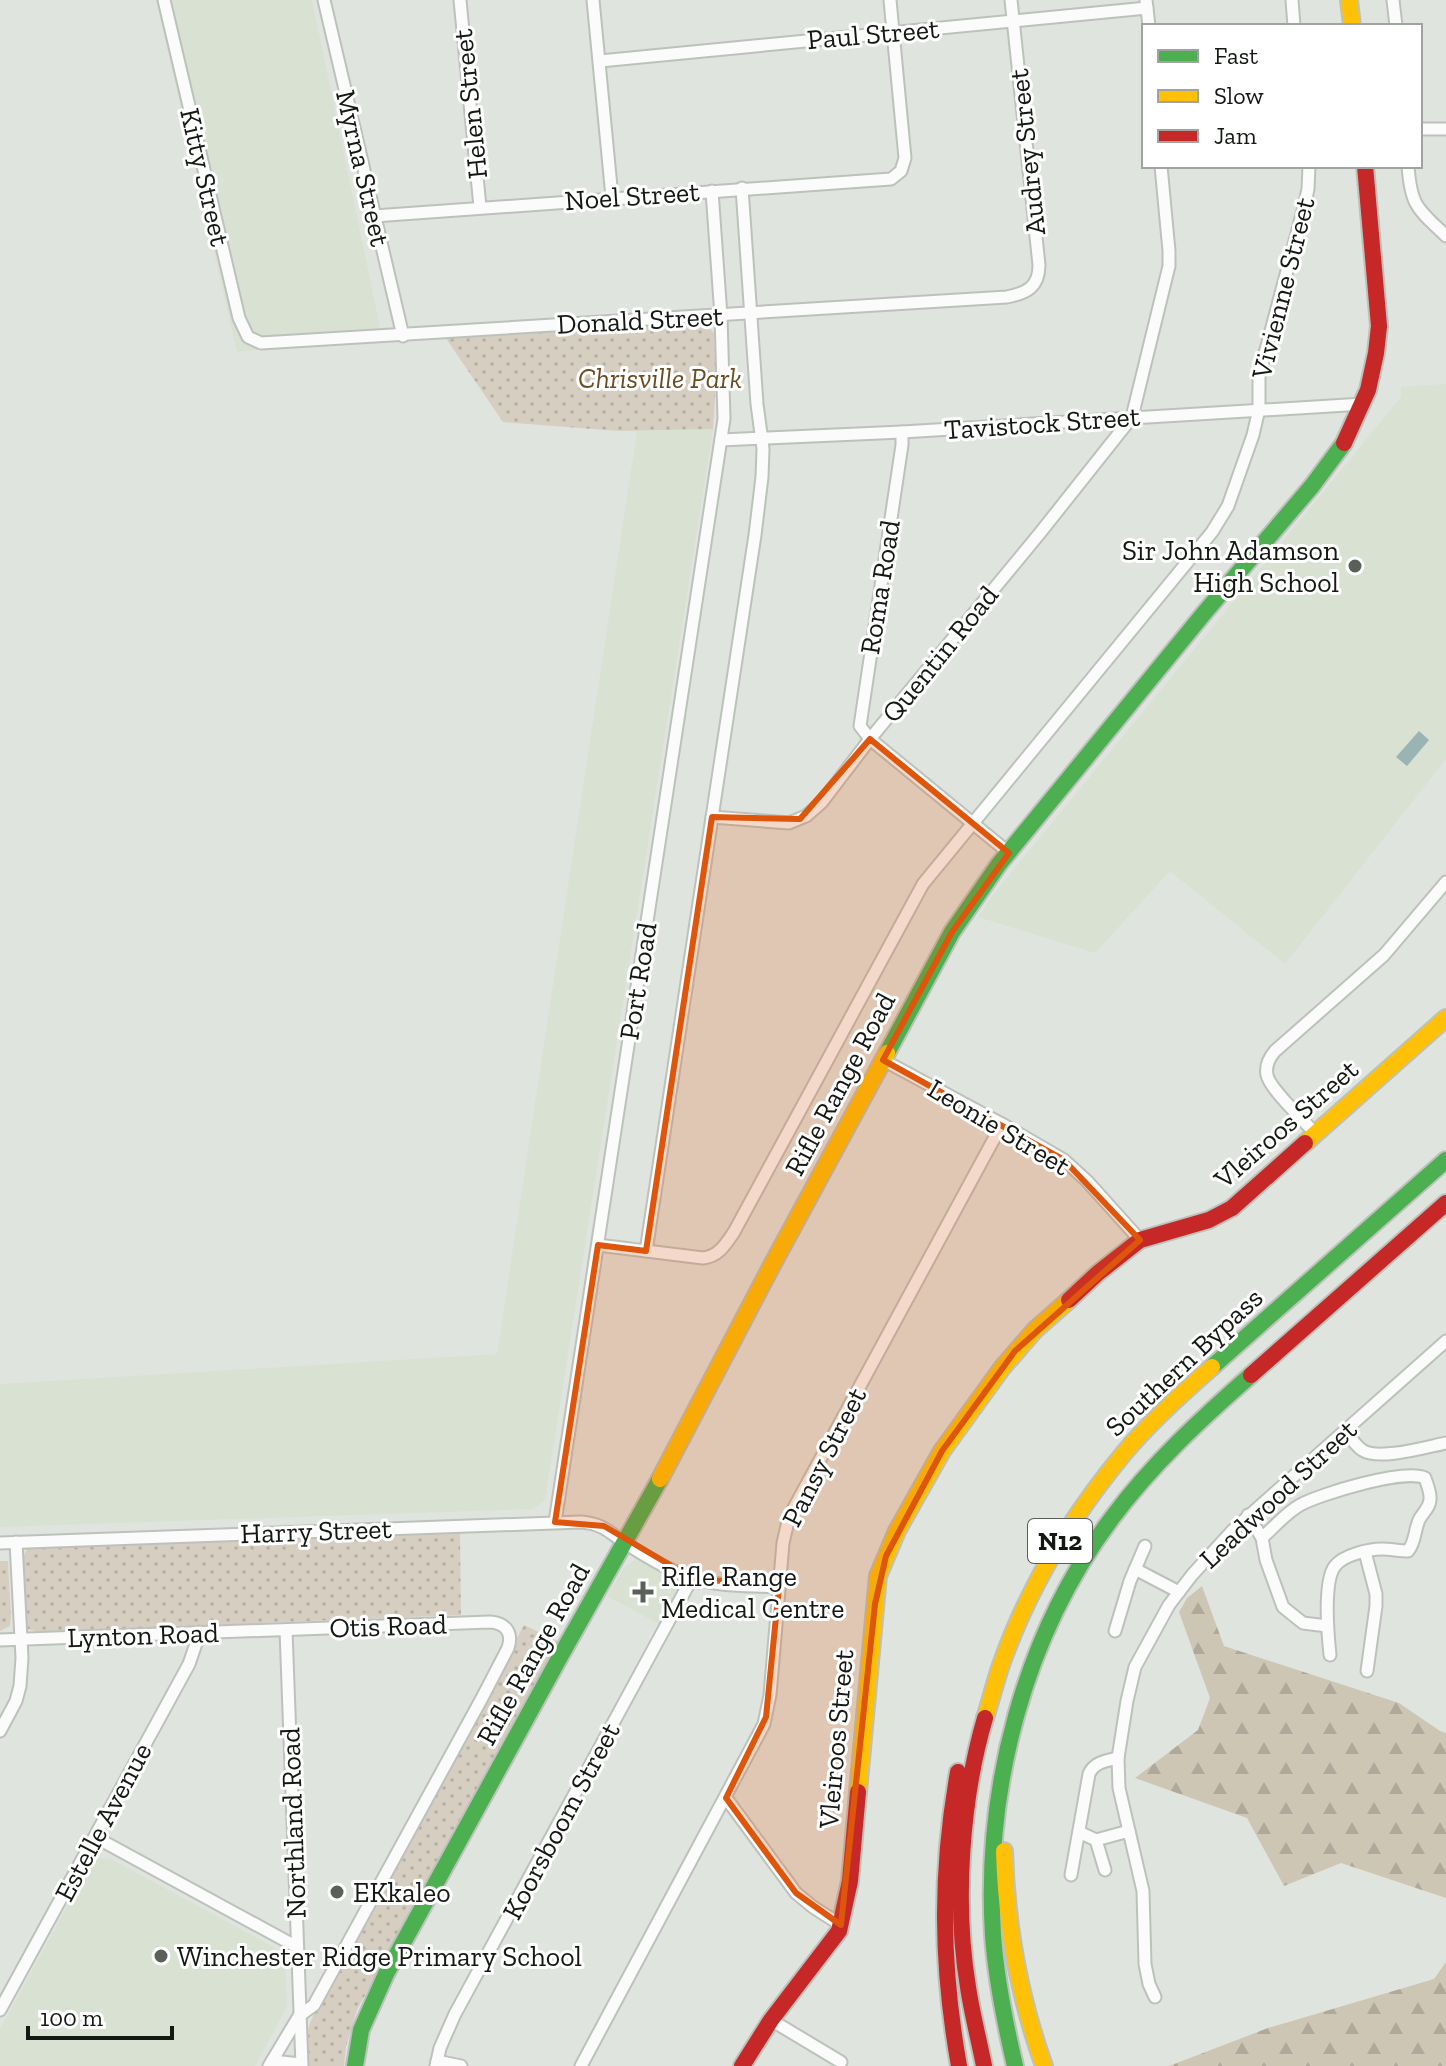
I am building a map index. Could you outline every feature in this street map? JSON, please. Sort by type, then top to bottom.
[{"type":"main road","points":[[1349,0],[1352,24]]},
{"type":"main road","name":"Rifle Range Road","points":[[355,2066],[360,2035],[377,1991],[625,1543],[961,918],[1009,853],[1312,486],[1347,438],[1372,375],[1379,326],[1365,168]]},
{"type":"main road","name":"Vleiroos Street","points":[[742,2066],[771,2020],[828,1947],[841,1925],[850,1881],[878,1576],[913,1500],[942,1451],[1015,1351],[1098,1273],[1140,1240],[1225,1213],[1446,1018]]},
{"type":"main road","name":"Southern Bypass","points":[[984,2066],[965,1967],[961,1889],[967,1804],[980,1731],[989,1701],[1006,1649],[1030,1595],[1073,1520],[1122,1456],[1168,1407],[1446,1160]]},
{"type":"main road","name":"Southern Bypass","points":[[1015,2066],[998,1997],[992,1933],[992,1848],[1000,1783],[1018,1705],[1053,1614],[1087,1553],[1137,1486],[1204,1417],[1446,1203]]},
{"type":"main road","points":[[959,2066],[950,2020],[945,1959],[945,1859],[958,1774],[967,1745],[989,1701]]},
{"type":"main road","points":[[1000,1783],[1009,1929],[1021,1993],[1044,2066]]},
{"type":"street","name":"Kitty Street","points":[[164,0],[239,318],[248,337],[261,343]]},
{"type":"street","name":"Myrna Street","points":[[324,0],[403,336]]},
{"type":"street","name":"Helen Street","points":[[460,0],[480,207]]},
{"type":"street","points":[[593,0],[612,197]]},
{"type":"street","points":[[890,0],[893,32]]},
{"type":"street","name":"Audrey Street","points":[[1011,0],[1039,271],[1035,283],[1027,293],[1020,295]]},
{"type":"street","points":[[1292,0],[1294,24]]},
{"type":"street","points":[[1394,0],[1396,24]]},
{"type":"street","points":[[1147,4],[1149,24]]},
{"type":"street","name":"Paul Street","points":[[600,61],[1013,21],[1147,4]]},
{"type":"street","name":"Noel Street","points":[[374,216],[891,179],[901,171],[905,162],[893,32]]},
{"type":"street","points":[[1422,129],[1446,129]]},
{"type":"street","points":[[1132,417],[1169,266],[1161,168]]},
{"type":"street","name":"Vivienne Street","points":[[1259,409],[1259,376],[1307,197],[1309,168]]},
{"type":"street","points":[[1408,168],[1409,189],[1415,203],[1446,236]]},
{"type":"street","name":"Port Road","points":[[646,1251],[762,477],[762,439],[742,188]]},
{"type":"street","name":"Port Road","points":[[555,1522],[724,419],[721,316],[712,191]]},
{"type":"street","name":"Donald Street","points":[[261,343],[1020,295]]},
{"type":"street","name":"Tavistock Street","points":[[721,440],[1363,404]]},
{"type":"street","name":"Rifle Range Road","points":[[598,1245],[703,1258],[714,1256],[724,1246],[919,891],[937,865],[1225,514],[1259,409]]},
{"type":"street","name":"Quentin Road","points":[[712,817],[789,823],[800,819],[822,802],[1132,417]]},
{"type":"street","name":"Roma Road","points":[[870,739],[860,726],[861,716],[902,432]]},
{"type":"street","points":[[870,739],[1009,853]]},
{"type":"street","points":[[1316,1134],[1271,1085],[1266,1066],[1275,1051],[1384,955],[1446,882]]},
{"type":"street","name":"Leonie Street","points":[[883,1060],[1044,1147],[1073,1168],[1140,1240]]},
{"type":"street","name":"Pansy Street","points":[[581,2066],[726,1798],[766,1717],[783,1543],[789,1517],[1002,1124]]},
{"type":"street","name":"Leadwood Street","points":[[1155,1997],[1145,1964],[1143,1891],[1119,1788],[1118,1758],[1135,1667],[1156,1626],[1179,1592],[1216,1548],[1248,1515],[1446,1341]]},
{"type":"street","points":[[1345,1430],[1361,1449],[1374,1454],[1446,1443]]},
{"type":"street","points":[[1262,1538],[1307,1502],[1363,1483],[1416,1475],[1425,1478],[1431,1498],[1419,1520],[1414,1544],[1408,1551],[1381,1549],[1365,1552],[1337,1563],[1332,1571],[1327,1626],[1330,1655]]},
{"type":"street","points":[[1248,1515],[1262,1538],[1266,1560],[1283,1607],[1303,1623],[1327,1626]]},
{"type":"street","name":"Harry Street","points":[[0,1543],[581,1522],[600,1525],[625,1543],[692,1578]]},
{"type":"street","points":[[0,1731],[19,1694],[21,1675],[16,1542]]},
{"type":"street","points":[[1115,1631],[1145,1546]]},
{"type":"street","points":[[1365,1552],[1376,1594],[1367,1671]]},
{"type":"street","points":[[1135,1569],[1179,1592]]},
{"type":"street","points":[[692,1578],[779,1587]]},
{"type":"street","name":"Koorsboom Street","points":[[437,2064],[440,2048],[455,2014],[692,1578]]},
{"type":"street","name":"Rifle Range Road","points":[[299,2016],[314,2005],[508,1648],[511,1639],[507,1628],[490,1622]]},
{"type":"street","name":"Otis Road","points":[[286,1630],[490,1622]]},
{"type":"street","name":"Lynton Road","points":[[0,1640],[286,1630]]},
{"type":"street","name":"Northland Road","points":[[286,1630],[299,2016]]},
{"type":"street","name":"Estelle Avenue","points":[[0,2010],[189,1664],[200,1632]]},
{"type":"street","points":[[1071,1875],[1089,1774],[1096,1764],[1118,1758]]},
{"type":"street","points":[[726,1798],[796,1893],[841,1925]]},
{"type":"street","points":[[1079,1832],[1096,1840],[1129,1831]]},
{"type":"street","points":[[95,1837],[297,1947]]},
{"type":"street","points":[[1096,1840],[1105,1870]]},
{"type":"street","points":[[299,2016],[302,2065],[271,2064],[299,2016]]},
{"type":"street","points":[[771,2020],[841,2062]]},
{"type":"street","points":[[437,2064],[461,2066]]},
{"type":"highlighted area","points":[[870,739],[1009,853],[952,932],[883,1060],[1064,1160],[1140,1240],[1015,1351],[942,1451],[886,1556],[875,1604],[841,1925],[796,1893],[726,1798],[766,1717],[779,1587],[692,1578],[604,1526],[555,1522],[598,1245],[646,1251],[712,817],[800,819]]},
{"type":"shaded area","points":[[156,0],[312,0],[382,337],[237,352]]},
{"type":"shaded area","name":"Sir John Adamson High School","points":[[1446,384],[1446,759],[1285,964],[1170,871],[1095,953],[978,917],[1401,397],[1401,387]]},
{"type":"shaded area","points":[[713,429],[545,1500],[533,1509],[0,1527],[0,1384],[497,1354],[637,431]]},
{"type":"shaded area","name":"Rifle Range Medical Centre","points":[[638,1558],[676,1580],[679,1588],[661,1625],[607,1596],[624,1568]]},
{"type":"shaded area","name":"Winchester Ridge Primary School","points":[[94,1857],[111,1859],[277,1949],[285,1963],[287,2007],[255,2066],[0,2066],[0,2029]]},
{"type":"green space","name":"Chrisville Park","points":[[706,324],[714,333],[716,383],[713,429],[619,431],[503,422],[445,337]]},
{"type":"green space","points":[[460,1532],[461,1615],[38,1632],[28,1629],[25,1621],[21,1561],[27,1549],[33,1546]]},
{"type":"green space","points":[[0,1561],[8,1561],[11,1617],[10,1626],[0,1631]]},
{"type":"green space","points":[[1202,1586],[1224,1646],[1399,1703],[1446,1733],[1446,1898],[1341,1863],[1284,1886],[1247,1818],[1135,1778],[1198,1730],[1210,1698],[1179,1612],[1187,1598]]},
{"type":"green space","points":[[524,1625],[558,1641],[357,2010],[344,2066],[306,2066],[307,2032],[320,2001]]},
{"type":"green space","points":[[1446,1962],[1446,2066],[1169,2066],[1268,2028],[1434,1979]]},
{"type":"water","points":[[1419,731],[1429,740],[1407,766],[1396,757]]},
{"type":"traffic: fast","points":[[887,1053],[952,932],[999,864],[1312,486],[1344,443]]},
{"type":"traffic: fast","points":[[1212,1367],[1446,1160]]},
{"type":"traffic: fast","points":[[1015,2066],[996,1968],[992,1880],[995,1825],[1003,1770],[1033,1663],[1055,1612],[1081,1564],[1127,1498],[1196,1425],[1251,1375]]},
{"type":"traffic: fast","points":[[355,2066],[361,2030],[386,1974],[660,1479]]},
{"type":"traffic: slow","points":[[1349,0],[1352,24]]},
{"type":"traffic: slow","points":[[1305,1143],[1446,1018]]},
{"type":"traffic: slow","points":[[660,1479],[887,1053]]},
{"type":"traffic: slow","points":[[858,1792],[878,1576],[897,1531],[942,1451],[1002,1368],[1035,1330],[1069,1300]]},
{"type":"traffic: slow","points":[[985,1718],[1001,1665],[1024,1608],[1069,1527],[1134,1442],[1212,1367]]},
{"type":"traffic: slow","points":[[1004,1851],[1015,1960],[1027,2013],[1044,2066]]},
{"type":"traffic: jam","points":[[1344,443],[1368,390],[1379,326],[1365,168]]},
{"type":"traffic: jam","points":[[1069,1300],[1140,1240],[1209,1220],[1232,1208],[1305,1143]]},
{"type":"traffic: jam","points":[[1251,1375],[1446,1203]]},
{"type":"traffic: jam","points":[[984,2066],[964,1955],[961,1887],[965,1817],[985,1718]]},
{"type":"traffic: jam","points":[[958,1772],[948,1846],[945,1919],[949,1992],[959,2066]]},
{"type":"traffic: jam","points":[[742,2066],[771,2020],[839,1931],[850,1881],[858,1792]]},
{"type":"place","name":"Sir John Adamson High School","points":[[1355,566]]},
{"type":"place","name":"Rifle Range Medical Centre","points":[[643,1592]]},
{"type":"place","name":"EKkaleo","points":[[337,1892]]},
{"type":"place","name":"Winchester Ridge Primary School","points":[[161,1956]]}]
